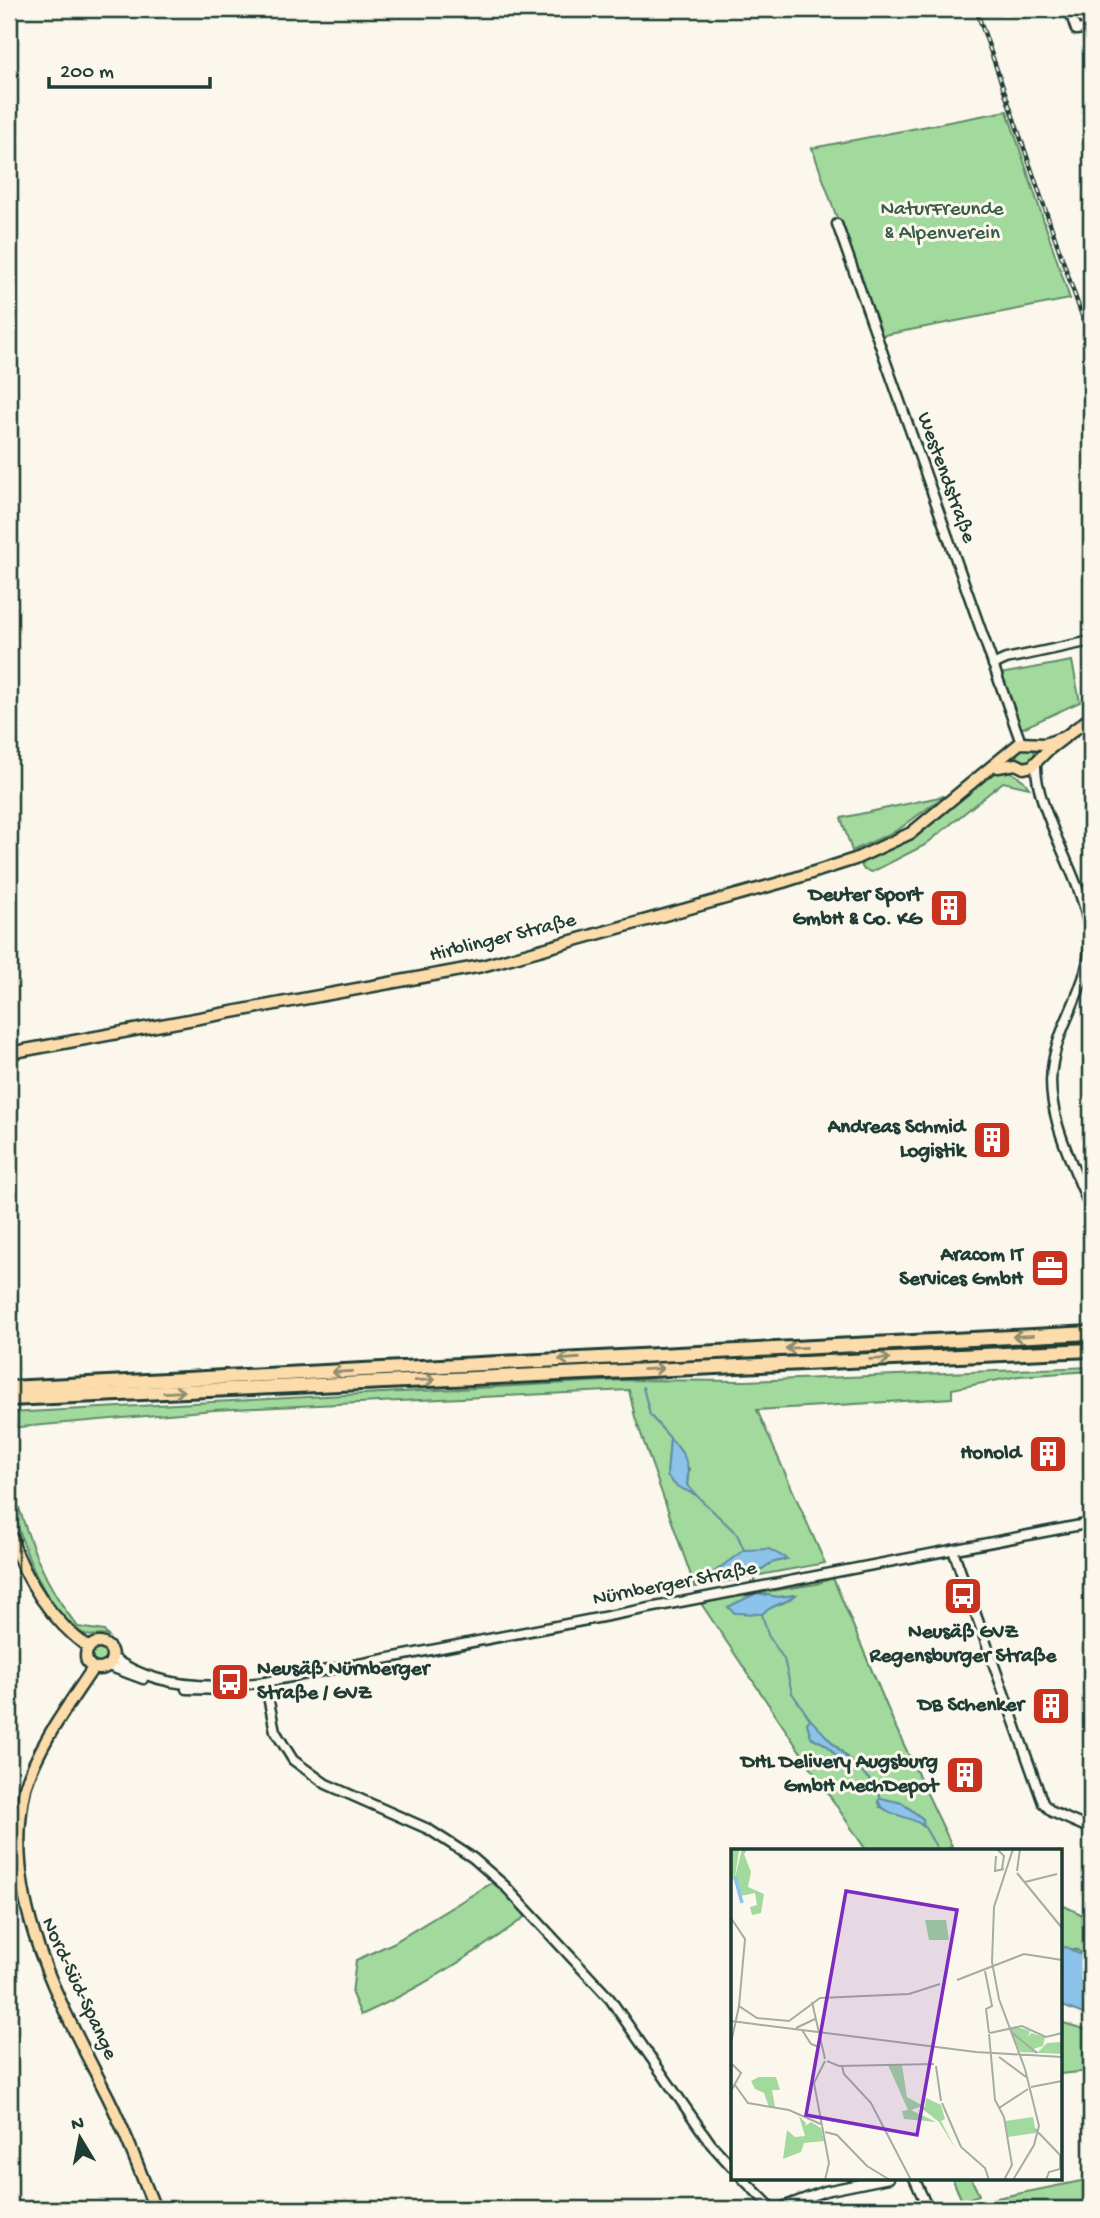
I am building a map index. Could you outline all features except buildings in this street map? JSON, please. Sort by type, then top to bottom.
[{"type":"highway","points":[[9,1388],[1091,1333]]},
{"type":"highway","points":[[9,1399],[1091,1350]]},
{"type":"main road","name":"Hirblinger Straße","points":[[976,779],[1000,766],[1030,767],[1091,717]]},
{"type":"main road","name":"Hirblinger Straße","points":[[9,1053],[482,967],[872,853],[911,833],[1021,743],[1034,745],[1064,737]]},
{"type":"main road","points":[[1034,745],[1037,760]]},
{"type":"main road","points":[[1013,752],[1019,766]]},
{"type":"main road","points":[[10,1536],[35,1593],[59,1622],[89,1648]]},
{"type":"main road","points":[[97,1644],[105,1645],[110,1661],[100,1669],[93,1668],[86,1658],[89,1648],[97,1644]]},
{"type":"main road","name":"Nord-Süd-Spange","points":[[93,1668],[51,1733],[32,1770],[19,1811],[15,1857],[20,1902],[36,1954],[112,2105],[155,2209]]},
{"type":"street","points":[[1069,9],[1076,30],[1091,28]]},
{"type":"street","name":"Westendstraße","points":[[837,224],[1021,743]]},
{"type":"street","points":[[993,664],[1091,641]]},
{"type":"street","points":[[1037,760],[1040,791],[1085,906],[1090,932],[1085,977],[1057,1044],[1051,1082],[1055,1112],[1091,1210]]},
{"type":"street","points":[[1019,766],[1040,791]]},
{"type":"street","name":"Nürnberger Straße","points":[[110,1661],[167,1683],[237,1686],[1091,1523]]},
{"type":"street","points":[[953,1550],[1043,1803],[1052,1812],[1091,1829]]},
{"type":"street","points":[[265,1682],[275,1731],[293,1760],[326,1784],[428,1829],[473,1858],[504,1885],[610,1999],[711,2144],[731,2166]]},
{"type":"street","points":[[745,2181],[775,2209],[825,2191],[879,2180]]},
{"type":"street","points":[[915,2180],[928,2209]]},
{"type":"green space","name":"NaturFreunde & Alpenverein","points":[[1007,111],[1070,299],[879,336],[812,148]]},
{"type":"green space","points":[[1072,661],[1080,702],[1021,729],[1000,674]]},
{"type":"green space","points":[[1022,746],[1030,746],[1035,755],[1033,762],[1022,764],[1017,759],[1017,751]]},
{"type":"green space","points":[[1005,768],[1023,780],[1029,788],[1003,782],[925,845],[872,872],[864,870],[861,865],[863,861],[918,832],[982,781]]},
{"type":"green space","points":[[944,796],[898,830],[852,851],[841,818]]},
{"type":"green space","points":[[1091,1367],[1091,1371],[1019,1376],[952,1389],[952,1398],[757,1410],[825,1563],[695,1587],[635,1417],[629,1390],[214,1410],[9,1428],[9,1413],[625,1380],[745,1381]],"holes":[[[670,1439],[689,1469],[687,1485],[694,1493],[667,1476]],[[786,1559],[771,1563],[753,1575],[734,1568],[716,1571]]]},
{"type":"green space","points":[[9,1477],[36,1555],[54,1592],[78,1627],[104,1631],[108,1636],[86,1635],[71,1625],[56,1609],[43,1588],[22,1541]]},
{"type":"green space","points":[[833,1578],[896,1728],[952,1846],[947,1849],[865,1849],[702,1605],[704,1601],[816,1584]],"holes":[[[757,1593],[778,1597],[794,1595],[772,1606],[728,1608]],[[810,1720],[849,1759],[843,1764],[827,1745],[811,1737],[807,1723]],[[888,1801],[902,1803],[923,1819],[923,1826],[911,1817],[880,1807]]]},
{"type":"green space","points":[[99,1647],[106,1650],[109,1657],[106,1664],[99,1667],[92,1664],[89,1657],[92,1650]]},
{"type":"green space","points":[[495,1881],[527,1914],[521,1920],[444,1972],[361,2015],[352,1994],[356,1960],[393,1943]]},
{"type":"green space","points":[[1062,1905],[1091,1919],[1091,1960],[1077,1950],[1062,1948]]},
{"type":"green space","points":[[1062,2023],[1091,2031],[1091,2071],[1062,2074]]},
{"type":"green space","points":[[1091,2179],[1091,2203],[1065,2209],[985,2209],[982,2201]]},
{"type":"green space","points":[[953,2180],[972,2180],[979,2195],[962,2201]]},
{"type":"water","points":[[670,1438],[685,1459],[687,1485],[696,1495],[676,1486],[667,1476]]},
{"type":"water","points":[[769,1549],[787,1559],[771,1563],[753,1575],[734,1568],[714,1572],[744,1550]]},
{"type":"water","points":[[757,1593],[778,1597],[796,1595],[762,1614],[735,1613],[728,1607]]},
{"type":"water","points":[[810,1719],[849,1760],[843,1764],[827,1745],[811,1737],[807,1723]]},
{"type":"water","points":[[881,1798],[902,1803],[923,1819],[924,1826],[886,1810],[878,1801]]},
{"type":"water","points":[[1066,1947],[1091,1960],[1091,2017],[1062,2006],[1062,1948]]},
{"type":"waterway","points":[[643,1387],[650,1415],[670,1438]]},
{"type":"waterway","points":[[696,1495],[737,1534],[744,1550]]},
{"type":"waterway","points":[[753,1575],[755,1584]]},
{"type":"waterway","points":[[762,1614],[768,1635],[784,1659],[792,1693],[810,1719]]},
{"type":"waterway","points":[[849,1760],[871,1781],[881,1798]]},
{"type":"waterway","points":[[924,1826],[937,1849]]},
{"type":"railway","points":[[976,9],[1091,342]]},
{"type":"place","name":"Deuter Sport GmbH & Co. KG","points":[[949,908]]},
{"type":"place","name":"Andreas Schmid Logistik","points":[[992,1140]]},
{"type":"place","name":"Aracom IT Services GmbH","points":[[1050,1268]]},
{"type":"place","name":"Honold","points":[[1048,1454]]},
{"type":"place","name":"Neusäß GVZ Regensburger Straße","points":[[963,1596]]},
{"type":"place","name":"Neusäß Nürnberger Straße / GVZ","points":[[230,1682]]},
{"type":"place","name":"DB Schenker","points":[[1051,1706]]},
{"type":"place","name":"DHL Delivery Augsburg GmbH MechDepot","points":[[965,1775]]}]
